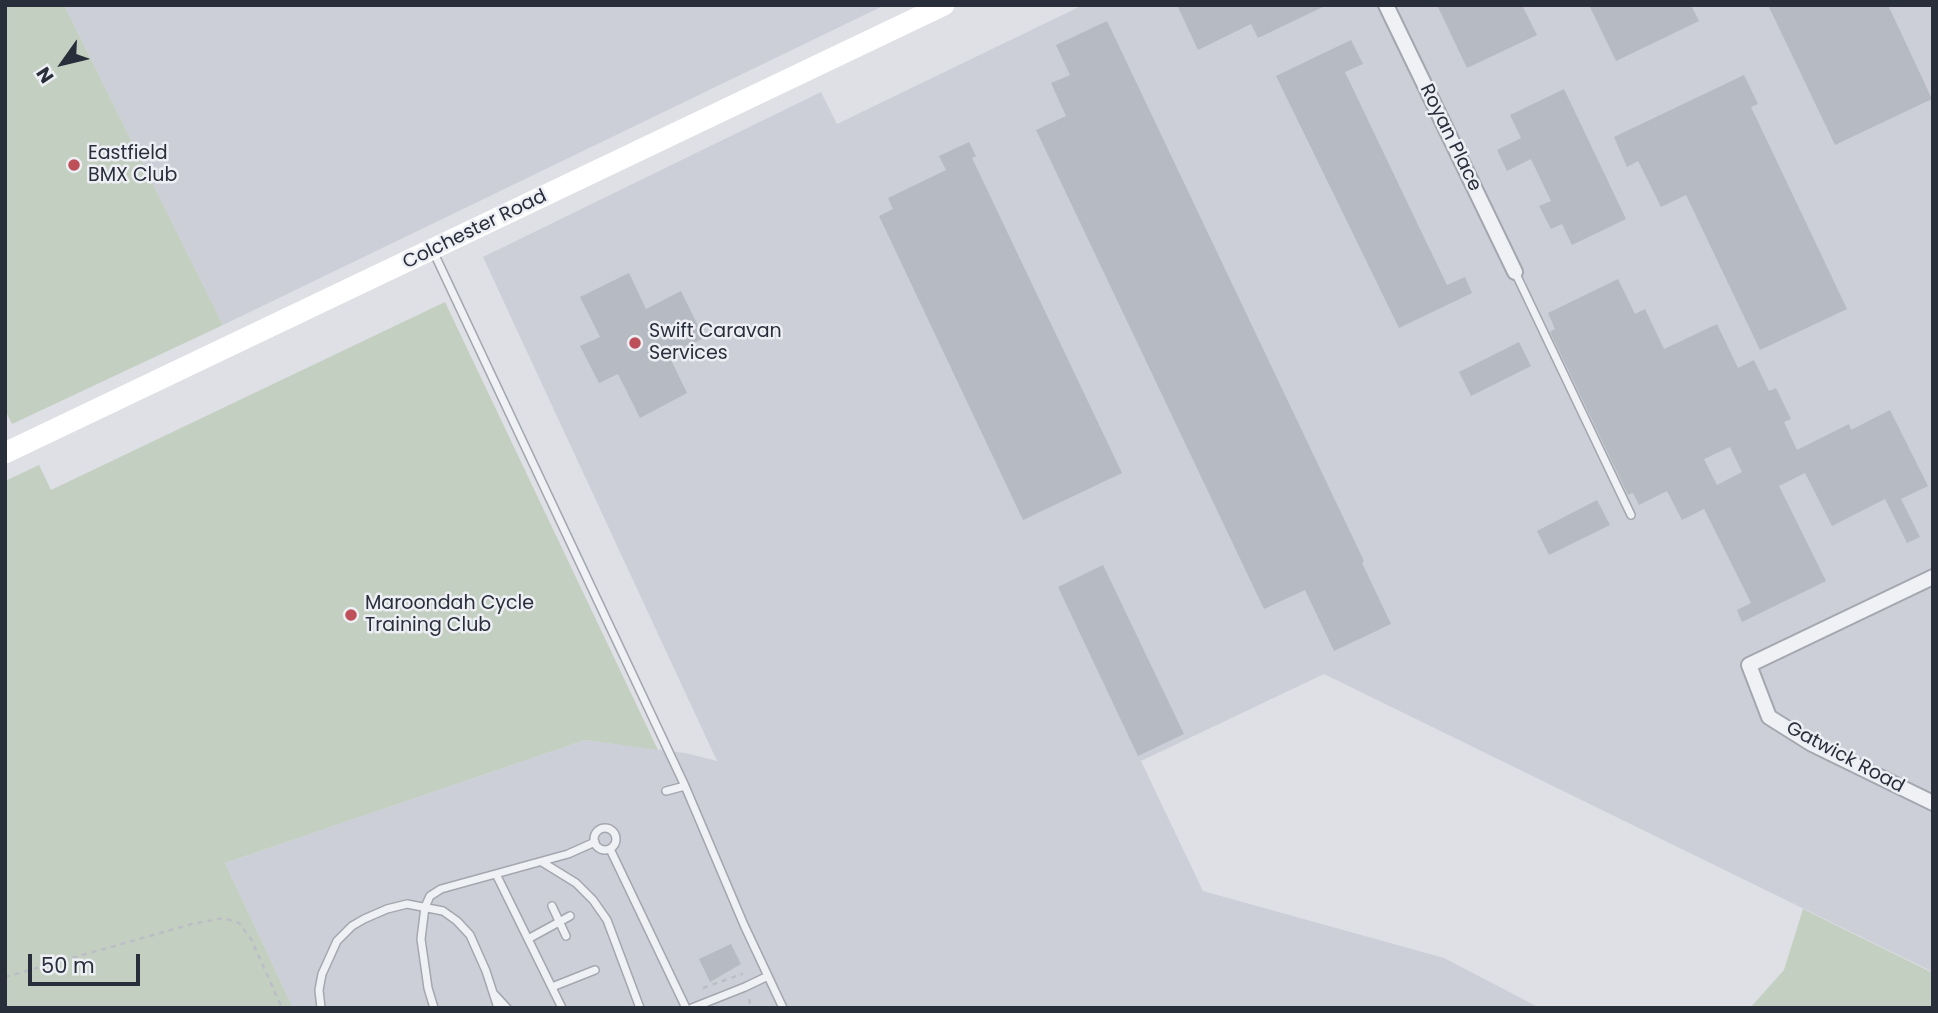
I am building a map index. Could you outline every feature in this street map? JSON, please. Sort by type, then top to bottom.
[{"type":"main road","name":"Colchester Road","points":[[5,453],[433,251],[943,5]]},
{"type":"street","name":"Royan Place","points":[[1386,5],[1515,272]]},
{"type":"street","name":"Gatwick Road","points":[[1933,577],[1749,665],[1769,717],[1812,744],[1933,803]]},
{"type":"lane","points":[[433,251],[685,786],[783,1008]]},
{"type":"lane","points":[[1515,272],[1631,515]]},
{"type":"lane","points":[[666,791],[685,786]]},
{"type":"lane","points":[[610,829],[616,836],[614,846],[610,849],[601,849],[595,842],[596,833],[600,830],[610,829]]},
{"type":"lane","points":[[434,1008],[428,988],[421,939],[425,907],[430,896],[441,890],[542,862],[595,842]]},
{"type":"lane","points":[[610,849],[686,1008]]},
{"type":"lane","points":[[542,862],[576,883],[593,900],[607,920],[640,1008]]},
{"type":"lane","points":[[496,874],[562,1008]]},
{"type":"lane","points":[[321,1008],[319,989],[322,974],[331,950],[344,933],[364,919],[407,904],[443,911],[470,935],[498,1008]]},
{"type":"lane","points":[[552,906],[566,936]]},
{"type":"lane","points":[[528,939],[570,916]]},
{"type":"lane","points":[[552,987],[595,970]]},
{"type":"lane","points":[[692,1008],[704,1006],[768,976]]},
{"type":"lane","points":[[492,992],[507,1008]]},
{"type":"path","points":[[5,978],[192,924],[224,918],[239,923],[251,939],[282,1008]]},
{"type":"path","points":[[703,988],[741,974],[743,978],[748,975]]},
{"type":"path","points":[[748,999],[751,1008]]},
{"type":"shaded area","points":[[64,5],[885,5],[223,325]]},
{"type":"shaded area","points":[[1083,5],[1933,5],[1933,972],[1324,674],[1141,761],[1203,891],[1444,958],[1540,1008],[293,1008],[225,863],[585,740],[685,753],[717,761],[483,257],[821,92],[837,124]]},
{"type":"green space","name":"Eastfield BMX Club","points":[[5,5],[64,5],[223,325],[12,424],[5,410]]},
{"type":"green space","name":"Maroondah Cycle Training Club","points":[[445,302],[658,750],[585,740],[225,863],[293,1008],[5,1008],[5,481],[39,465],[51,490]]},
{"type":"green space","points":[[1803,909],[1933,973],[1933,1008],[1750,1008],[1784,970]]},
{"type":"building","points":[[1177,5],[1327,5],[1258,38],[1251,24],[1198,50]]},
{"type":"building","points":[[1437,5],[1522,5],[1537,35],[1467,68]]},
{"type":"building","points":[[1589,5],[1691,5],[1699,21],[1616,61]]},
{"type":"building","points":[[1768,5],[1888,5],[1932,99],[1835,145]]},
{"type":"building","points":[[1107,21],[1364,561],[1362,563],[1391,624],[1334,651],[1305,590],[1264,609],[1036,130],[1066,116],[1051,83],[1070,75],[1056,45]]},
{"type":"building","points":[[1351,40],[1363,64],[1345,72],[1420,229],[1447,285],[1465,277],[1472,293],[1399,328],[1276,76]]},
{"type":"building","points":[[1744,75],[1758,104],[1751,107],[1847,309],[1760,350],[1686,195],[1661,207],[1638,161],[1627,167],[1614,137]]},
{"type":"building","points":[[1564,89],[1626,219],[1572,245],[1562,224],[1551,229],[1539,206],[1551,201],[1531,159],[1507,171],[1497,150],[1521,138],[1510,115]]},
{"type":"building","points":[[969,142],[976,156],[972,158],[1122,473],[1023,520],[879,216],[893,209],[888,198],[946,170],[939,156]]},
{"type":"building","points":[[629,273],[646,309],[681,291],[704,338],[669,356],[687,393],[640,418],[618,374],[599,383],[580,346],[600,337],[580,297]]},
{"type":"building","points":[[1618,279],[1635,314],[1645,309],[1664,349],[1717,324],[1738,368],[1754,360],[1769,391],[1776,388],[1791,419],[1784,422],[1797,450],[1849,424],[1851,430],[1890,410],[1928,486],[1901,499],[1920,537],[1907,543],[1885,499],[1832,526],[1805,473],[1779,486],[1826,581],[1742,622],[1737,610],[1751,603],[1704,509],[1682,520],[1667,491],[1639,505],[1633,493],[1628,495],[1550,332],[1555,329],[1548,313]],"holes":[[[1730,447],[1742,472],[1717,485],[1704,459]]]},
{"type":"building","points":[[1519,342],[1531,366],[1471,396],[1459,372]]},
{"type":"building","points":[[1597,500],[1610,525],[1549,555],[1537,531]]},
{"type":"building","points":[[1103,565],[1184,734],[1138,756],[1058,587]]},
{"type":"building","points":[[731,944],[741,964],[710,982],[699,959]]},
{"type":"place","name":"Eastfield BMX Club","points":[[74,165]]},
{"type":"place","name":"Swift Caravan Services","points":[[635,343]]},
{"type":"place","name":"Maroondah Cycle Training Club","points":[[351,615]]}]
